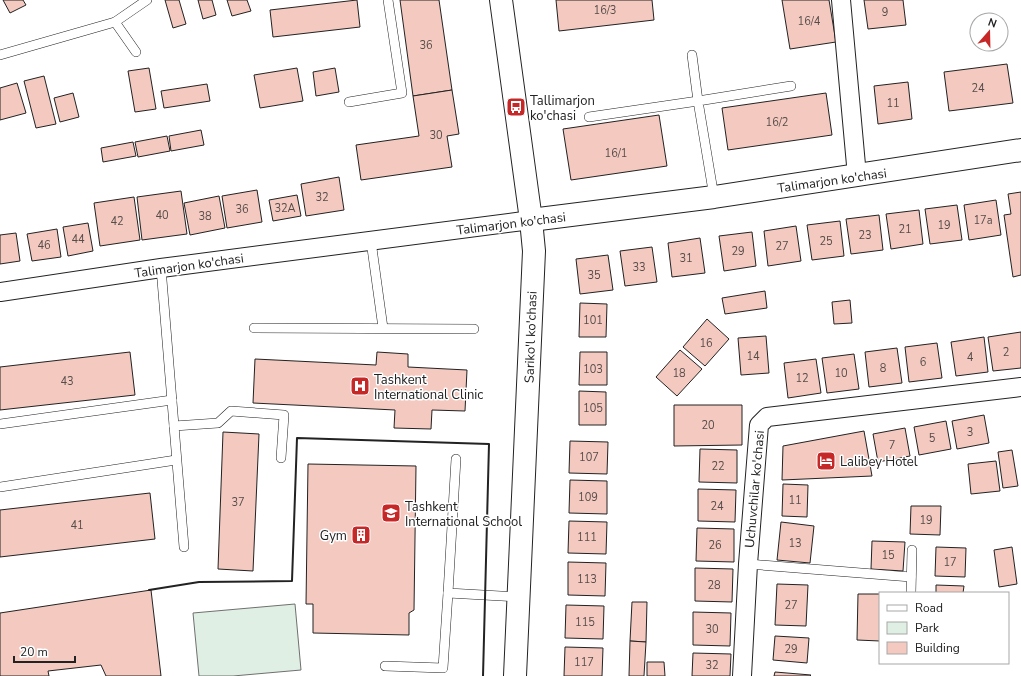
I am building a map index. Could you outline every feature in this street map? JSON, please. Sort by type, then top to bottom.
[{"type":"main road","name":"Sariko'l ko'chasi","points":[[501,0],[534,251],[515,676]]},
{"type":"main road","name":"Talimarjon ko'chasi","points":[[531,220],[714,197],[1021,150]]},
{"type":"street","points":[[841,0],[857,176]]},
{"type":"street","name":"Talimarjon ko'chasi","points":[[0,292],[161,268],[531,220]]},
{"type":"street","name":"Uchuvchilar ko'chasi","points":[[742,676],[748,564],[759,425],[767,417],[1021,387]]},
{"type":"lane","points":[[0,55],[115,22],[147,0]]},
{"type":"lane","points":[[349,102],[402,93],[388,0]]},
{"type":"lane","points":[[115,22],[136,52]]},
{"type":"lane","points":[[692,55],[714,197]]},
{"type":"lane","points":[[589,117],[791,86]]},
{"type":"lane","points":[[371,241],[383,328]]},
{"type":"lane","points":[[161,268],[184,547]]},
{"type":"lane","points":[[254,328],[474,329]]},
{"type":"lane","points":[[0,424],[172,400]]},
{"type":"lane","points":[[174,426],[218,423],[232,411],[284,415],[281,458]]},
{"type":"lane","points":[[385,666],[443,668],[456,459]]},
{"type":"lane","points":[[0,487],[176,460]]},
{"type":"lane","points":[[910,592],[912,550]]},
{"type":"lane","points":[[748,564],[911,577]]},
{"type":"lane","points":[[448,593],[519,597]]},
{"type":"green space","points":[[295,604],[301,670],[233,676],[199,676],[193,613]]},
{"type":"building","points":[[3,0],[23,0],[26,5],[10,13]]},
{"type":"building","points":[[165,0],[179,0],[186,24],[173,28]]},
{"type":"building","points":[[198,0],[212,0],[216,15],[203,19]]},
{"type":"building","points":[[227,0],[247,0],[251,11],[232,16]]},
{"type":"building","points":[[357,0],[360,27],[273,37],[270,10]]},
{"type":"building","points":[[400,0],[439,0],[452,90],[413,96]]},
{"type":"building","points":[[556,0],[652,0],[654,20],[559,31]]},
{"type":"building","points":[[782,0],[829,0],[836,42],[790,49]]},
{"type":"building","points":[[864,0],[903,0],[906,25],[868,29]]},
{"type":"building","points":[[1007,64],[1013,103],[949,111],[944,72]]},
{"type":"building","points":[[149,68],[156,109],[135,112],[128,71]]},
{"type":"building","points":[[297,68],[303,101],[260,108],[254,75]]},
{"type":"building","points":[[335,68],[339,92],[316,96],[313,72]]},
{"type":"building","points":[[44,76],[56,124],[36,128],[24,81]]},
{"type":"building","points":[[908,82],[912,119],[878,124],[874,86]]},
{"type":"building","points":[[17,83],[26,113],[0,120],[0,88]]},
{"type":"building","points":[[207,84],[210,101],[164,108],[161,91]]},
{"type":"building","points":[[452,90],[459,134],[447,136],[452,167],[361,180],[356,145],[419,136],[413,96]]},
{"type":"building","points":[[73,93],[79,117],[60,122],[54,98]]},
{"type":"building","points":[[826,93],[832,135],[728,150],[722,108]]},
{"type":"building","points":[[659,115],[667,166],[571,180],[563,129]]},
{"type":"building","points":[[201,130],[204,145],[171,151],[169,136]]},
{"type":"building","points":[[167,136],[170,151],[138,157],[135,142]]},
{"type":"building","points":[[133,142],[136,156],[103,162],[101,148]]},
{"type":"building","points":[[339,177],[344,210],[306,216],[301,184]]},
{"type":"building","points":[[257,190],[262,222],[227,228],[222,196]]},
{"type":"building","points":[[181,191],[187,234],[142,240],[137,197]]},
{"type":"building","points":[[1021,192],[1021,275],[1013,277],[1004,215],[1011,214],[1008,194]]},
{"type":"building","points":[[297,195],[301,216],[273,221],[269,200]]},
{"type":"building","points":[[219,196],[225,228],[190,235],[184,203]]},
{"type":"building","points":[[134,197],[140,240],[100,246],[94,203]]},
{"type":"building","points":[[996,200],[1001,235],[969,240],[964,205]]},
{"type":"building","points":[[957,205],[962,240],[930,244],[925,209]]},
{"type":"building","points":[[919,210],[923,244],[891,249],[886,214]]},
{"type":"building","points":[[879,215],[883,250],[851,254],[846,219]]},
{"type":"building","points":[[840,221],[844,256],[812,260],[807,225]]},
{"type":"building","points":[[88,223],[93,251],[68,256],[63,227]]},
{"type":"building","points":[[796,226],[801,261],[768,266],[764,231]]},
{"type":"building","points":[[57,229],[61,257],[32,261],[27,234]]},
{"type":"building","points":[[752,232],[756,266],[724,271],[719,236]]},
{"type":"building","points":[[16,233],[20,261],[0,264],[0,235]]},
{"type":"building","points":[[700,238],[705,273],[672,277],[668,243]]},
{"type":"building","points":[[652,247],[657,282],[625,286],[620,251]]},
{"type":"building","points":[[608,255],[613,290],[580,294],[576,259]]},
{"type":"building","points":[[765,291],[767,308],[725,314],[722,298]]},
{"type":"building","points":[[850,300],[852,323],[834,324],[832,302]]},
{"type":"building","points":[[580,303],[607,304],[606,337],[579,337]]},
{"type":"building","points":[[707,319],[729,339],[705,366],[683,347]]},
{"type":"building","points":[[1021,332],[1021,368],[993,371],[988,337]]},
{"type":"building","points":[[766,336],[769,373],[741,375],[738,338]]},
{"type":"building","points":[[984,337],[988,372],[956,376],[951,342]]},
{"type":"building","points":[[937,343],[942,378],[909,382],[905,347]]},
{"type":"building","points":[[897,348],[902,383],[869,387],[865,352]]},
{"type":"building","points":[[680,350],[702,369],[677,396],[656,377]]},
{"type":"building","points":[[130,352],[135,395],[0,410],[0,367]]},
{"type":"building","name":"Tashkent International Clinic","points":[[377,352],[408,354],[408,367],[467,370],[465,411],[432,410],[431,429],[394,428],[395,410],[253,403],[255,359],[376,365]]},
{"type":"building","points":[[580,352],[607,352],[607,385],[579,385]]},
{"type":"building","points":[[854,354],[859,389],[827,393],[822,358]]},
{"type":"building","points":[[816,359],[821,393],[788,398],[784,363]]},
{"type":"building","points":[[579,391],[606,392],[606,425],[579,425]]},
{"type":"building","points":[[674,405],[742,405],[742,445],[674,446]]},
{"type":"building","points":[[984,415],[989,443],[957,449],[952,421]]},
{"type":"building","points":[[946,421],[951,449],[919,455],[914,427]]},
{"type":"building","points":[[905,428],[910,456],[878,462],[873,434]]},
{"type":"building","name":"Lalibey Hotel","points":[[864,431],[872,476],[782,480],[783,446]]},
{"type":"building","points":[[223,432],[259,434],[253,571],[218,569]]},
{"type":"building","points":[[570,441],[608,442],[607,474],[569,473]]},
{"type":"building","points":[[700,449],[737,450],[737,483],[699,482]]},
{"type":"building","points":[[1012,450],[1018,486],[1003,488],[998,452]]},
{"type":"building","points":[[996,461],[1000,491],[971,494],[968,464]]},
{"type":"building","name":"Gym","points":[[308,464],[416,466],[414,610],[409,613],[409,635],[313,633],[313,604],[306,604]]},
{"type":"building","points":[[570,480],[607,481],[607,514],[569,513]]},
{"type":"building","points":[[783,484],[808,485],[807,517],[782,516]]},
{"type":"building","points":[[698,489],[736,490],[735,522],[698,521]]},
{"type":"building","points":[[150,493],[155,539],[0,557],[0,510]]},
{"type":"building","points":[[911,506],[941,506],[940,535],[910,534]]},
{"type":"building","points":[[569,521],[607,522],[606,554],[568,553]]},
{"type":"building","points":[[781,522],[814,526],[810,563],[777,560]]},
{"type":"building","points":[[697,528],[734,529],[734,562],[696,561]]},
{"type":"building","points":[[872,541],[905,542],[903,571],[871,569]]},
{"type":"building","points":[[936,547],[966,548],[965,577],[935,576]]},
{"type":"building","points":[[1012,547],[1017,584],[999,587],[994,550]]},
{"type":"building","points":[[568,562],[606,563],[605,596],[568,595]]},
{"type":"building","points":[[695,568],[733,569],[732,602],[695,601]]},
{"type":"building","points":[[777,584],[808,585],[806,626],[775,625]]},
{"type":"building","points":[[936,585],[964,586],[963,592],[936,592]]},
{"type":"building","points":[[151,590],[161,676],[106,676],[101,665],[48,671],[49,676],[0,676],[0,613]]},
{"type":"building","points":[[858,594],[879,594],[879,641],[857,640]]},
{"type":"building","points":[[632,602],[647,602],[646,642],[630,641]]},
{"type":"building","points":[[566,605],[604,606],[603,639],[565,638]]},
{"type":"building","points":[[693,612],[731,613],[730,646],[693,645]]},
{"type":"building","points":[[775,636],[809,638],[807,663],[773,660]]},
{"type":"building","points":[[630,641],[646,642],[644,676],[629,676]]},
{"type":"building","points":[[565,647],[603,648],[602,676],[564,676]]},
{"type":"building","points":[[693,653],[731,654],[730,676],[692,676]]},
{"type":"building","points":[[647,662],[664,662],[665,676],[647,676]]},
{"type":"building","points":[[775,672],[811,675],[774,676]]},
{"type":"wall","points":[[149,590],[199,582],[292,581],[297,438],[489,444],[483,676]]},
{"type":"place","name":"Tallimarjon ko'chasi","points":[[516,107]]},
{"type":"place","name":"Tashkent International Clinic","points":[[360,386]]},
{"type":"place","name":"Lalibey Hotel","points":[[826,461]]},
{"type":"place","name":"Tashkent International School","points":[[391,513]]},
{"type":"place","name":"Gym","points":[[361,535]]}]
